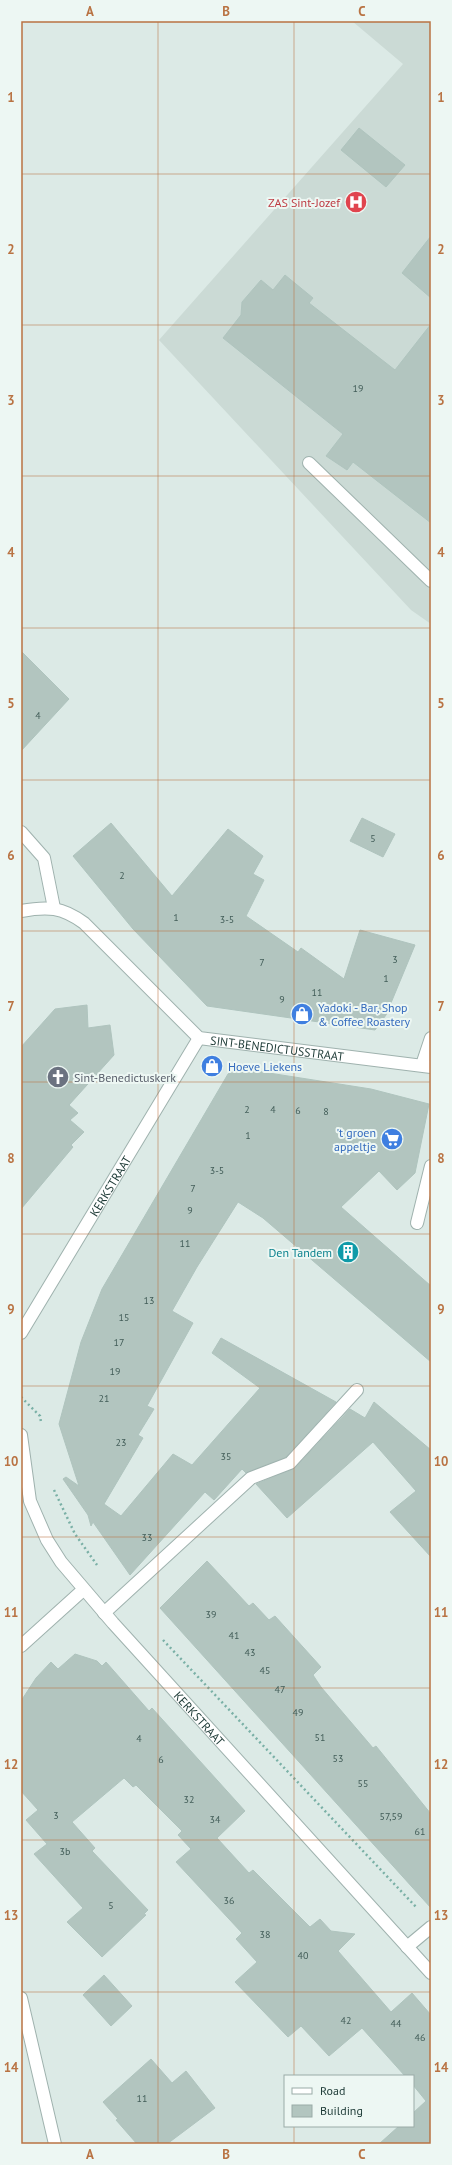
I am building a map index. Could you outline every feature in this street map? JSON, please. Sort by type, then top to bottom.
[{"type":"street","points":[[309,463],[431,581]]},
{"type":"street","points":[[21,832],[44,858],[54,908],[37,908],[21,911]]},
{"type":"street","name":"SINT-BENEDICTUSSTRAAT","points":[[54,908],[70,913],[84,923],[199,1038],[426,1066]]},
{"type":"street","name":"KERKSTRAAT","points":[[21,1333],[199,1038]]},
{"type":"street","points":[[426,1066],[431,1038]]},
{"type":"street","points":[[417,1223],[431,1166]]},
{"type":"street","points":[[104,1613],[251,1478],[290,1463],[357,1390]]},
{"type":"street","name":"KERKSTRAAT","points":[[21,1435],[26,1482],[36,1518],[47,1540],[83,1590],[431,1973]]},
{"type":"street","points":[[21,1646],[83,1590]]},
{"type":"street","points":[[408,1947],[431,1926]]},
{"type":"street","points":[[21,1998],[55,2144]]},
{"type":"path","points":[[59,1503],[75,1534],[102,1572],[83,1590]]},
{"type":"path","points":[[159,1636],[420,1912]]},
{"type":"shaded area","name":"ZAS Sint-Jozef","points":[[352,21],[431,21],[431,624],[411,610],[159,340],[403,64]]},
{"type":"building","points":[[359,128],[405,165],[386,187],[341,150]]},
{"type":"building","points":[[431,236],[431,298],[402,273]]},
{"type":"building","points":[[285,275],[313,298],[309,303],[395,370],[431,324],[431,523],[353,462],[347,470],[326,456],[343,434],[223,338],[241,315],[242,302],[261,280],[273,290]]},
{"type":"building","points":[[21,651],[69,699],[21,751]]},
{"type":"building","points":[[362,818],[395,834],[383,857],[350,841]]},
{"type":"building","points":[[111,823],[172,896],[228,829],[263,856],[253,874],[264,880],[246,916],[298,952],[301,948],[344,979],[360,930],[415,945],[386,1015],[375,1030],[207,1006],[133,929],[73,856]]},
{"type":"building","name":"Sint-Benedictuskerk","points":[[87,1005],[88,1028],[110,1025],[114,1055],[69,1105],[78,1113],[70,1120],[84,1132],[71,1145],[73,1147],[21,1209],[21,1047],[55,1009]]},
{"type":"building","points":[[237,1068],[371,1089],[429,1104],[415,1173],[397,1190],[379,1171],[341,1207],[431,1286],[431,1362],[263,1218],[238,1202],[197,1267],[172,1311],[193,1323],[147,1406],[154,1409],[138,1435],[143,1438],[104,1504],[121,1516],[173,1454],[192,1465],[260,1388],[212,1353],[221,1338],[336,1402],[286,1457],[246,1473],[242,1469],[214,1500],[205,1492],[130,1575],[93,1522],[91,1526],[88,1515],[63,1479],[66,1477],[79,1486],[59,1424],[81,1342],[102,1289],[228,1074]]},
{"type":"building","points":[[374,1402],[431,1450],[431,1557],[390,1512],[416,1491],[373,1442],[287,1518],[256,1484],[295,1468],[350,1409],[365,1418]]},
{"type":"building","points":[[207,1561],[249,1606],[253,1603],[269,1620],[275,1616],[321,1667],[313,1675],[321,1687],[373,1748],[376,1746],[431,1814],[431,1908],[160,1608]]},
{"type":"building","points":[[75,1654],[97,1661],[102,1666],[106,1662],[149,1711],[152,1708],[245,1811],[217,1838],[249,1873],[253,1870],[310,1927],[320,1919],[331,1931],[355,1934],[338,1951],[391,2012],[412,1993],[431,2015],[431,2144],[379,2144],[398,2127],[414,2127],[414,2112],[426,2101],[414,2086],[414,2075],[404,2075],[362,2028],[329,2056],[301,2026],[288,2037],[235,1982],[257,1962],[236,1939],[242,1933],[176,1862],[191,1849],[178,1835],[182,1831],[136,1785],[133,1787],[124,1778],[72,1822],[95,1848],[92,1851],[148,1910],[144,1914],[146,1915],[102,1957],[67,1922],[83,1908],[34,1854],[47,1844],[26,1820],[38,1810],[21,1791],[21,1701],[36,1678],[51,1662],[58,1669]]},
{"type":"building","points":[[104,1975],[132,2006],[111,2026],[83,1995]]},
{"type":"building","points":[[151,2059],[172,2083],[186,2071],[215,2108],[167,2144],[137,2144],[116,2120],[118,2119],[103,2102]]},
{"type":"place","name":"ZAS Sint-Jozef","points":[[356,202]]},
{"type":"place","name":"Yadoki - Bar, Shop & Coffee Roastery","points":[[302,1014]]},
{"type":"place","name":"Hoeve Liekens","points":[[212,1066]]},
{"type":"place","name":"Sint-Benedictuskerk","points":[[58,1077]]},
{"type":"place","name":"'t groen appeltje","points":[[392,1139]]},
{"type":"place","name":"Den Tandem","points":[[348,1252]]}]
